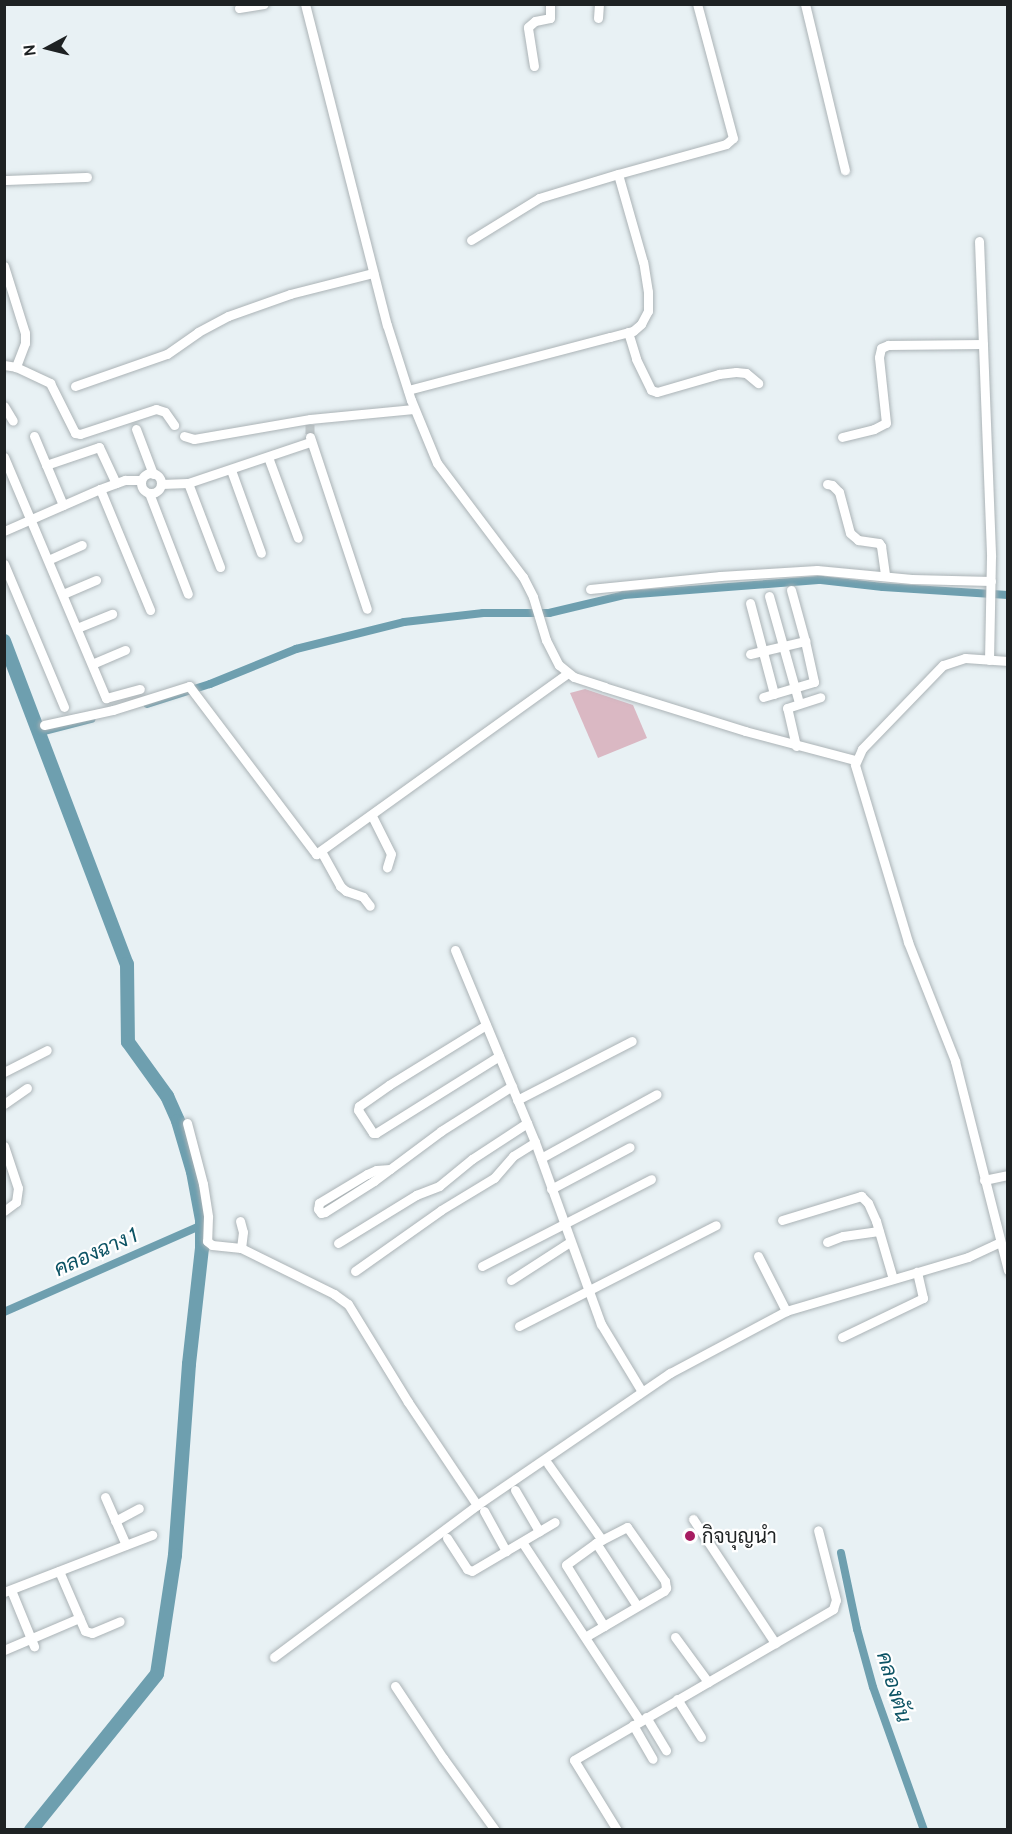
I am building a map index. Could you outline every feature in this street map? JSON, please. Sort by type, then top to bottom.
[{"type":"street","points":[[239,8],[264,4]]},
{"type":"street","points":[[305,4],[373,273],[413,389],[414,409],[437,462],[523,577],[553,657],[568,673],[604,687],[796,746],[855,760]]},
{"type":"street","points":[[534,66],[528,27],[535,21],[550,18],[550,4]]},
{"type":"street","points":[[598,18],[599,4]]},
{"type":"street","points":[[471,240],[539,198],[726,144],[733,138],[697,4]]},
{"type":"street","points":[[805,4],[845,170]]},
{"type":"street","points":[[413,389],[628,332],[641,324],[648,311],[648,292],[643,262],[618,174]]},
{"type":"street","points":[[4,180],[87,177]]},
{"type":"street","points":[[979,241],[991,583],[989,660]]},
{"type":"street","points":[[4,266],[25,333],[25,343],[16,367]]},
{"type":"street","points":[[75,386],[166,354],[198,332],[228,316],[290,294],[373,273]]},
{"type":"street","points":[[628,332],[636,359],[651,390],[657,392],[736,372],[746,373],[758,383]]},
{"type":"street","points":[[842,437],[874,429],[886,423],[879,357],[884,346],[983,344]]},
{"type":"street","points":[[4,365],[16,367],[51,383],[72,430],[80,434],[156,409],[165,412],[174,424]]},
{"type":"street","points":[[4,406],[13,421]]},
{"type":"street","points":[[184,436],[194,439],[310,421],[414,409]]},
{"type":"street","points":[[136,429],[153,474],[159,478],[161,484]]},
{"type":"street","points":[[34,436],[63,506]]},
{"type":"street","points":[[161,484],[188,483],[268,457],[310,440],[367,609]]},
{"type":"street","points":[[46,465],[99,447],[116,483]]},
{"type":"street","points":[[4,457],[106,698],[140,689]]},
{"type":"street","points":[[268,457],[298,537]]},
{"type":"street","points":[[231,470],[261,554]]},
{"type":"street","points":[[153,474],[145,475],[141,480],[141,486],[149,493],[188,594]]},
{"type":"street","points":[[4,531],[116,483],[125,480],[141,480]]},
{"type":"street","points":[[188,483],[220,567]]},
{"type":"street","points":[[149,493],[154,493],[161,484]]},
{"type":"street","points":[[827,484],[832,484],[839,492],[850,533],[858,540],[879,543],[881,546],[885,576]]},
{"type":"street","points":[[100,489],[150,610]]},
{"type":"street","points":[[48,560],[82,545]]},
{"type":"street","points":[[4,564],[64,707]]},
{"type":"street","points":[[590,589],[720,576],[817,570],[991,583]]},
{"type":"street","points":[[63,594],[96,580]]},
{"type":"street","points":[[763,697],[812,684],[815,678],[791,590]]},
{"type":"street","points":[[769,596],[799,703]]},
{"type":"street","points":[[750,603],[774,694]]},
{"type":"street","points":[[77,628],[112,614]]},
{"type":"street","points":[[750,654],[805,641]]},
{"type":"street","points":[[92,664],[125,650]]},
{"type":"street","points":[[1008,662],[965,658],[943,665],[862,749],[855,760],[876,841],[908,942],[955,1061],[1008,1270]]},
{"type":"street","points":[[44,725],[192,692],[316,854],[322,853],[512,711],[568,673]]},
{"type":"street","points":[[796,746],[787,708],[820,697]]},
{"type":"street","points":[[372,816],[391,854],[387,867]]},
{"type":"street","points":[[322,853],[340,886],[346,891],[363,897],[370,906]]},
{"type":"street","points":[[455,950],[535,1142],[563,1225],[606,1336],[641,1390]]},
{"type":"street","points":[[486,1025],[389,1085],[359,1106],[358,1110],[373,1133],[376,1133],[499,1056]]},
{"type":"street","points":[[518,1100],[632,1041]]},
{"type":"street","points":[[4,1072],[47,1050]]},
{"type":"street","points":[[390,1169],[376,1170],[319,1203],[320,1212],[325,1212],[390,1169],[441,1131],[512,1086]]},
{"type":"street","points":[[4,1104],[27,1088]]},
{"type":"street","points":[[541,1158],[657,1094]]},
{"type":"street","points":[[187,1123],[202,1184],[207,1241],[212,1245],[242,1248],[343,1299],[506,1551]]},
{"type":"street","points":[[338,1243],[416,1195],[439,1186],[472,1159],[527,1123]]},
{"type":"street","points":[[355,1271],[441,1210],[494,1178],[513,1156],[535,1142]]},
{"type":"street","points":[[4,1146],[18,1188],[15,1202],[4,1211]]},
{"type":"street","points":[[551,1189],[630,1147]]},
{"type":"street","points":[[984,1180],[1008,1175]]},
{"type":"street","points":[[482,1266],[651,1179]]},
{"type":"street","points":[[782,1220],[861,1196],[868,1203],[879,1231],[893,1279]]},
{"type":"street","points":[[240,1221],[243,1232],[242,1248]]},
{"type":"street","points":[[519,1326],[590,1292],[716,1225]]},
{"type":"street","points":[[827,1242],[843,1236],[879,1231]]},
{"type":"street","points":[[511,1280],[570,1242]]},
{"type":"street","points":[[274,1657],[641,1390],[783,1313],[968,1257],[1000,1242]]},
{"type":"street","points":[[758,1256],[783,1313]]},
{"type":"street","points":[[842,1337],[923,1298],[924,1294],[917,1272]]},
{"type":"street","points":[[548,1464],[637,1606]]},
{"type":"street","points":[[515,1490],[539,1531]]},
{"type":"street","points":[[105,1497],[126,1545]]},
{"type":"street","points":[[115,1521],[140,1508]]},
{"type":"street","points":[[693,1519],[775,1642]]},
{"type":"street","points":[[447,1538],[469,1571],[555,1522]]},
{"type":"street","points":[[585,1637],[604,1626],[637,1606],[664,1591],[665,1581],[630,1528],[624,1527],[566,1565],[604,1626]]},
{"type":"street","points":[[617,1830],[574,1760],[833,1609],[835,1605],[818,1530]]},
{"type":"street","points":[[32,1642],[8,1591],[152,1535]]},
{"type":"street","points":[[522,1542],[639,1721],[666,1750]]},
{"type":"street","points":[[60,1571],[88,1633],[120,1621]]},
{"type":"street","points":[[4,1650],[32,1642],[80,1618]]},
{"type":"street","points":[[675,1637],[708,1682]]},
{"type":"street","points":[[395,1686],[442,1758],[495,1830]]},
{"type":"street","points":[[677,1699],[701,1737]]},
{"type":"street","points":[[639,1721],[653,1759]]},
{"type":"shaded area","points":[[585,689],[633,705],[647,738],[598,758],[570,693]]},
{"type":"waterway","points":[[147,704],[210,684],[296,649],[404,622],[483,613],[549,613],[624,595],[821,580],[883,587],[1008,595]]},
{"type":"waterway","points":[[4,641],[127,964],[128,1042],[167,1096],[178,1121],[193,1172],[202,1220],[202,1248],[189,1364],[175,1555],[157,1674],[31,1830]]},
{"type":"waterway","points":[[40,732],[91,719]]},
{"type":"waterway","name":"คลองฉาง 1","points":[[4,1312],[202,1225]]},
{"type":"waterway","name":"คลองตัน","points":[[841,1553],[857,1629],[873,1687],[924,1830]]},
{"type":"tunnel","points":[[310,424],[310,437]]},
{"type":"place","name":"กิจบุญนำ","points":[[690,1536]]}]
